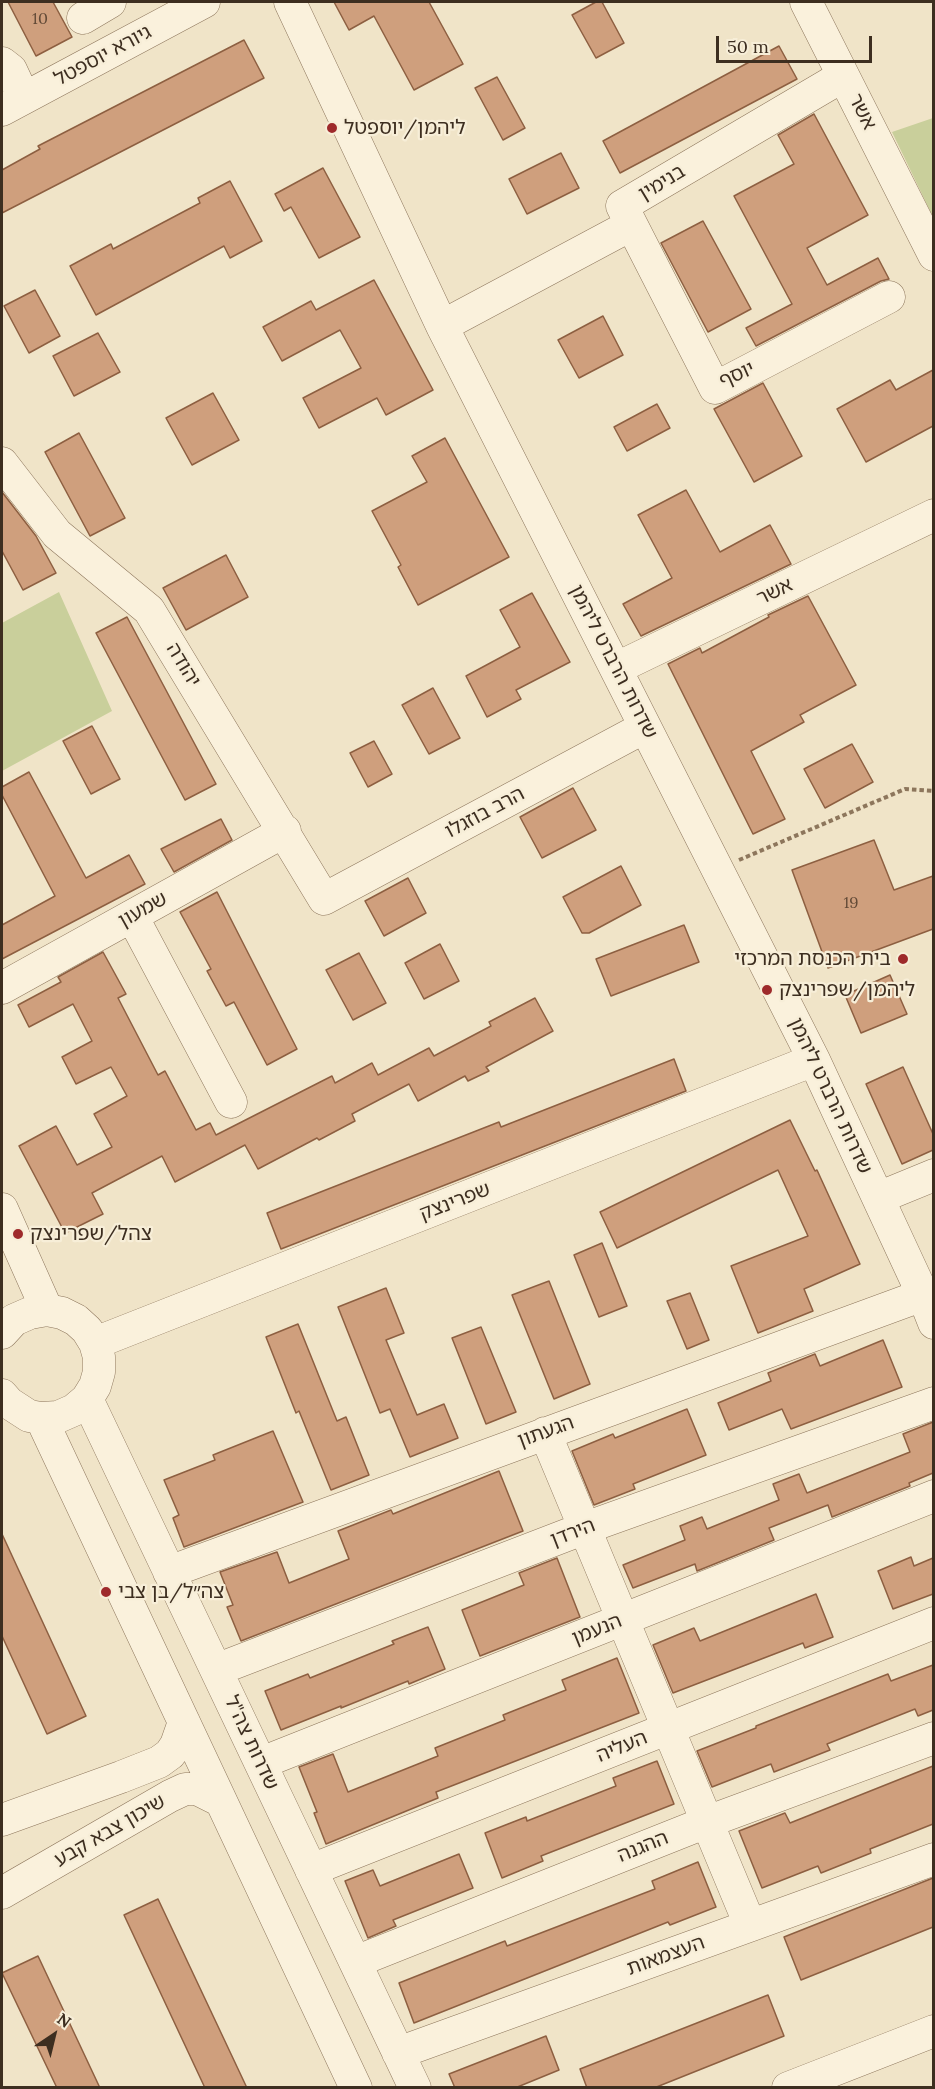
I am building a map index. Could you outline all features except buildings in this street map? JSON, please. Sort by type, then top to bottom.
[{"type":"street","points":[[83,18],[110,2]]},
{"type":"street","name":"גיורא יוספטל","points":[[13,104],[204,2]]},
{"type":"street","name":"שדרות הרברט ליהמן","points":[[290,2],[442,326],[814,1060],[928,1309]]},
{"type":"street","name":"אשר","points":[[806,2],[933,255]]},
{"type":"street","points":[[2,63],[11,70],[13,104]]},
{"type":"street","name":"בנימין","points":[[442,326],[631,225],[622,206],[843,76]]},
{"type":"street","name":"יוסף","points":[[631,225],[715,388],[889,297]]},
{"type":"street","name":"יהודה","points":[[2,463],[57,534],[149,610],[285,831],[324,899]]},
{"type":"street","name":"אשר","points":[[617,668],[933,515]]},
{"type":"street","name":"הרב בוזגלו","points":[[324,899],[645,727]]},
{"type":"street","name":"שמעון","points":[[2,988],[285,831]]},
{"type":"street","points":[[132,916],[231,1102]]},
{"type":"street","name":"שפרינצק","points":[[95,1343],[814,1060]]},
{"type":"street","points":[[878,1198],[933,1175]]},
{"type":"street","points":[[2,1209],[47,1310]]},
{"type":"street","name":"הגעתון","points":[[169,1572],[545,1432],[928,1309]]},
{"type":"street","points":[[2,1333],[14,1320],[30,1313],[47,1310],[62,1313],[76,1320],[87,1330],[95,1343],[99,1357],[99,1372],[95,1386],[87,1399],[74,1410],[58,1417],[41,1418],[29,1416],[4,1402]]},
{"type":"street","name":"שדרות צה\"ל","points":[[87,1399],[415,2088]]},
{"type":"street","name":"הירדן","points":[[216,1670],[585,1528],[933,1403]]},
{"type":"street","points":[[41,1418],[357,2088]]},
{"type":"street","points":[[545,1432],[750,1925]]},
{"type":"street","name":"הנעמן","points":[[261,1763],[933,1496]]},
{"type":"street","name":"העליה","points":[[311,1870],[933,1623]]},
{"type":"street","name":"שיכון צבא קבע","points":[[2,1820],[159,1762],[170,1754],[176,1745],[184,1722]]},
{"type":"street","name":"ההגנה","points":[[355,1962],[706,1822],[933,1738]]},
{"type":"street","name":"שיכון צבא קבע","points":[[2,1893],[185,1789],[197,1789],[221,1801]]},
{"type":"street","name":"העצמאות","points":[[398,2053],[933,1859]]},
{"type":"street","points":[[788,2088],[933,2031]]},
{"type":"path","points":[[719,870],[905,789],[933,791]]},
{"type":"green space","points":[[934,118],[933,217],[892,132]]},
{"type":"green space","points":[[59,592],[112,711],[2,771],[2,623]]},
{"type":"place","name":"ליהמן/יוספטל","points":[[332,128]]},
{"type":"place","name":"בית הכנסת המרכזי","points":[[903,959]]},
{"type":"place","name":"ליהמן/שפרינצק","points":[[767,990]]},
{"type":"place","name":"צהל/שפרינצק","points":[[18,1234]]},
{"type":"place","name":"צה״ל/בן צבי","points":[[106,1592]]}]
